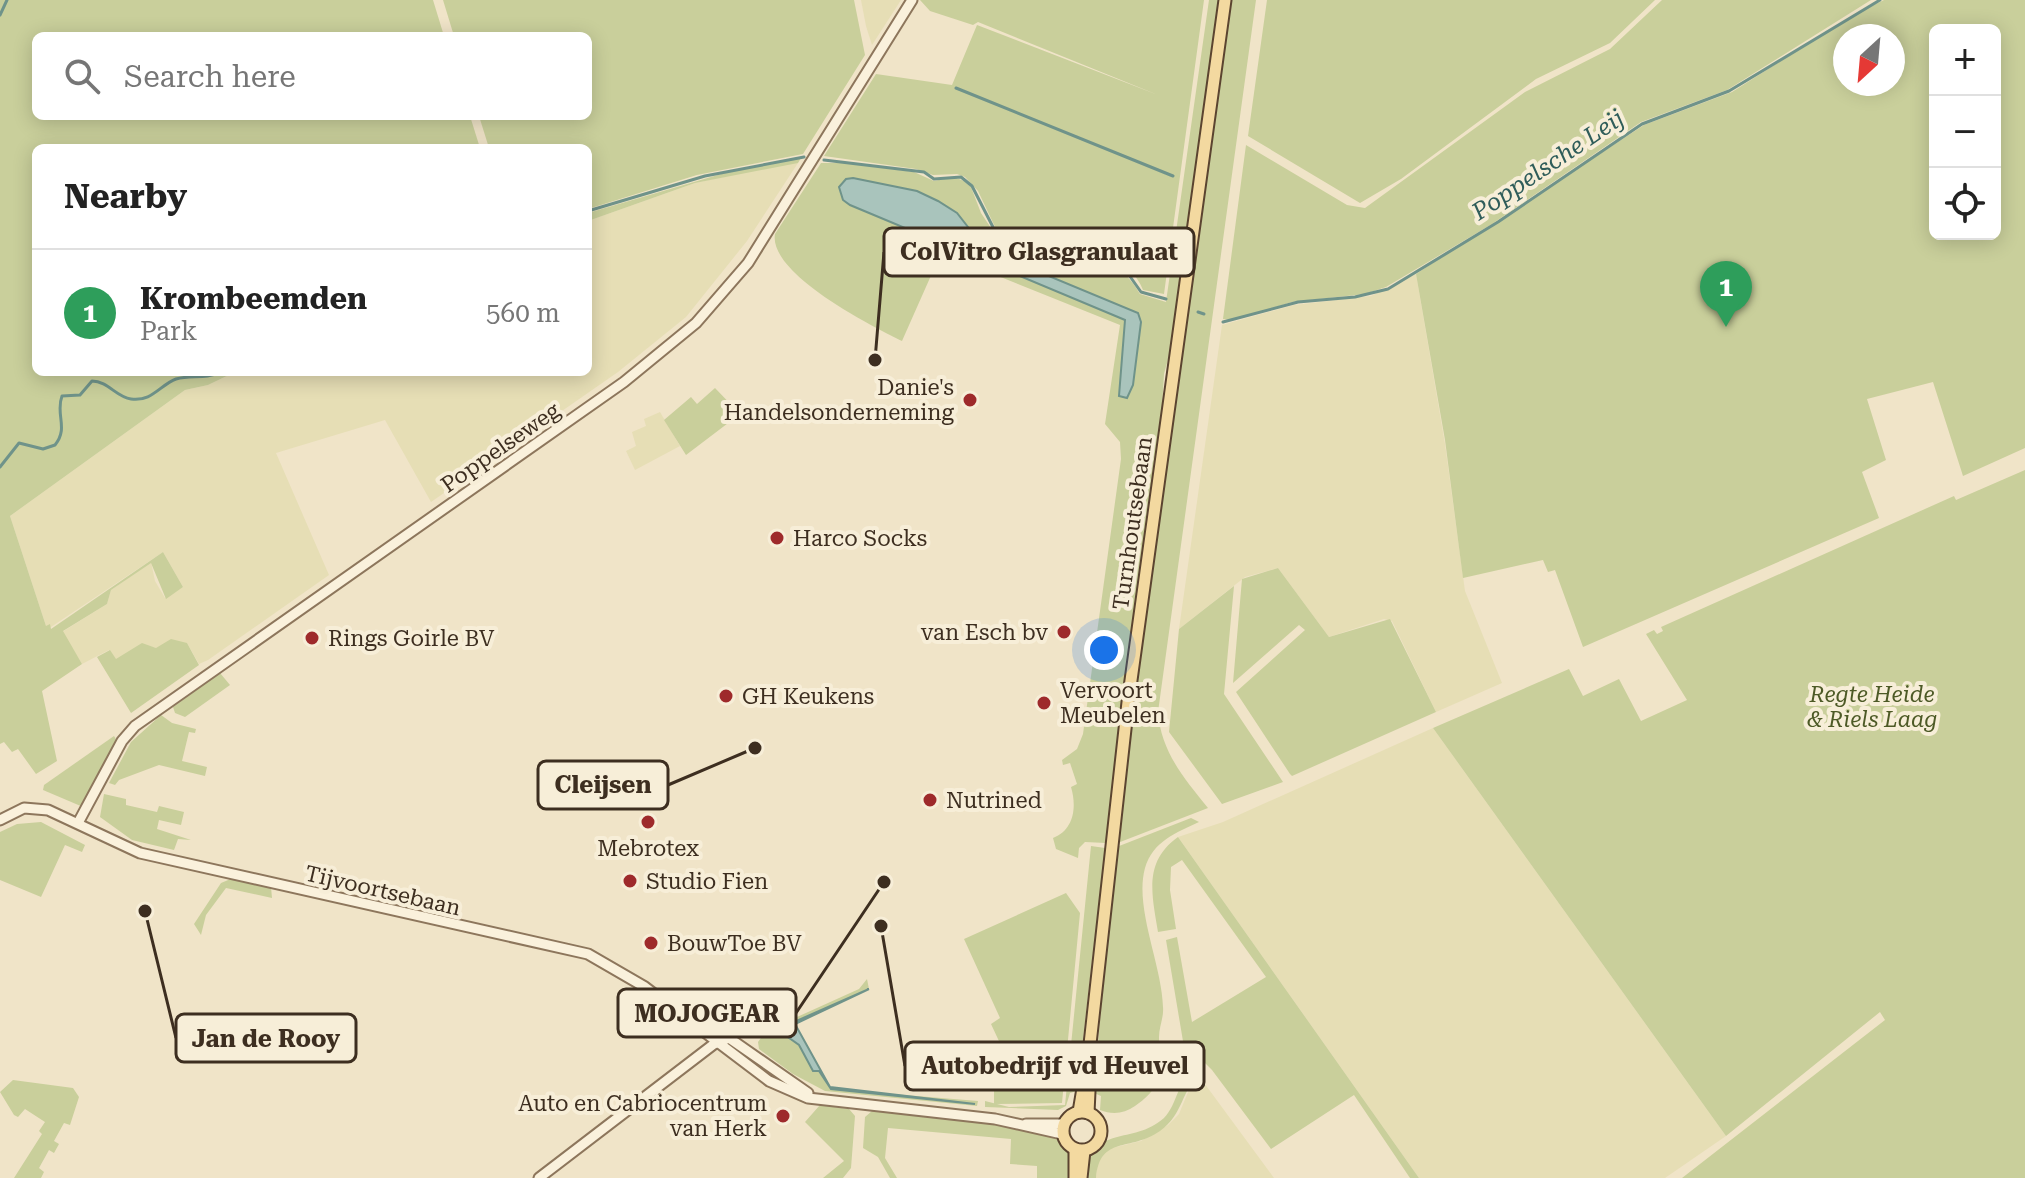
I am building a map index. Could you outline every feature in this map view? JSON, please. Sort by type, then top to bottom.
[{"type":"main road","name":"Turnhoutsebaan","points":[[1084,1113],[1128,702],[1225,0]]},
{"type":"main road","points":[[1078,1178],[1079,1150],[1063,1129],[1084,1113],[1098,1122],[1101,1134],[1095,1145],[1079,1150]]},
{"type":"street","name":"Poppelseweg","points":[[78,823],[122,741],[142,720],[668,348],[734,282],[912,0]]},
{"type":"street","name":"Tijvoortsebaan","points":[[0,820],[24,808],[36,808],[78,823],[140,853],[588,954],[622,971],[769,1081],[818,1100],[1063,1129]]},
{"type":"street","name":"Tijvoortsebaan","points":[[673,1007],[729,1038],[818,1100]]},
{"type":"street","points":[[539,1178],[717,1043],[729,1038]]},
{"type":"shaded area","points":[[861,0],[901,0],[872,45],[866,26]]},
{"type":"shaded area","points":[[798,163],[747,241],[686,317],[618,372],[431,502],[385,420],[276,453],[329,575],[208,660],[199,664],[187,643],[156,648],[142,644],[116,660],[109,650],[82,664],[62,632],[107,604],[111,590],[151,562],[155,581],[165,598],[183,587],[163,552],[51,627],[46,626],[10,516],[185,390],[208,385],[227,376],[592,376],[592,220],[695,183]]},
{"type":"shaded area","points":[[1416,274],[1445,444],[1465,591],[1502,683],[1436,712],[1392,621],[1384,619],[1329,637],[1278,568],[1245,577],[1179,629],[1222,325],[1294,305],[1371,296]]},
{"type":"shaded area","points":[[660,412],[680,446],[635,470],[626,451],[636,446],[632,432],[646,426],[644,419]]},
{"type":"shaded area","points":[[1433,728],[1726,1136],[1665,1178],[1419,1178],[1178,837],[1223,822]]},
{"type":"shaded area","points":[[1199,1076],[1274,1178],[1096,1178],[1097,1159],[1108,1149],[1141,1141],[1168,1125],[1179,1114],[1193,1080]]},
{"type":"green space","points":[[0,0],[433,0],[443,32],[32,32],[32,120],[471,120],[479,144],[32,144],[32,376],[227,376],[208,385],[185,390],[10,516],[46,626],[50,624],[51,629],[163,552],[183,587],[166,599],[151,563],[111,590],[107,604],[63,631],[82,664],[42,691],[57,761],[36,774],[18,749],[12,752],[4,742],[0,744]]},
{"type":"green space","points":[[443,0],[854,0],[865,55],[803,154],[697,175],[592,208],[592,144],[488,144],[480,120],[592,120],[592,32],[453,32]]},
{"type":"green space","points":[[920,0],[1204,0],[1164,294],[1143,290],[1134,275],[1121,267],[1107,265],[1090,271],[1066,264],[996,229],[978,191],[965,177],[957,174],[933,175],[916,169],[824,156],[876,74],[952,85],[977,25],[1158,95],[978,22],[973,25],[930,11]]},
{"type":"green space","points":[[1209,0],[1221,0],[1172,345],[1164,374],[1161,426],[1106,843],[1085,842],[1079,848],[1078,858],[1056,849],[1053,838],[1066,829],[1072,817],[1074,802],[1071,787],[1077,784],[1070,763],[1063,765],[1062,760],[1077,749],[1083,734],[1121,459],[1120,442],[1105,424],[1120,325],[941,253],[902,341],[846,311],[804,281],[777,249],[775,234],[821,163],[847,163],[914,172],[934,181],[954,177],[971,187],[981,213],[995,234],[1087,275],[1102,269],[1116,269],[1130,280],[1140,294],[1166,302]],"holes":[[[842,182],[969,227],[985,250],[1138,313],[1141,322],[1129,395],[1125,320],[850,205],[841,194]]]},
{"type":"green space","points":[[1230,0],[1256,0],[1158,712],[1169,752],[1182,775],[1208,808],[1115,844]]},
{"type":"green space","points":[[1267,0],[1655,0],[1610,43],[1536,79],[1401,179],[1360,203],[1248,136]]},
{"type":"green space","points":[[1662,0],[1871,0],[1727,90],[1641,122],[1492,224],[1386,287],[1365,294],[1292,302],[1233,320],[1223,319],[1246,145],[1347,205],[1365,208],[1525,92],[1610,49]]},
{"type":"green space","points":[[1884,0],[2025,0],[2025,448],[1963,476],[1933,382],[1867,399],[1886,460],[1862,472],[1879,518],[1583,647],[1555,570],[1548,572],[1543,560],[1463,578],[1445,440],[1416,274],[1644,125],[1732,92],[1833,28],[1833,96],[1905,96],[1905,24],[1839,24]]},
{"type":"green space","points":[[801,158],[798,163],[695,183],[592,220],[592,212],[728,172]]},
{"type":"green space","points":[[715,388],[740,414],[686,455],[664,420],[691,397],[697,404]]},
{"type":"green space","name":"Regte Heide & Riels Laag","points":[[2025,470],[2025,1178],[1682,1178],[1885,1020],[1880,1012],[1726,1136],[1433,728],[1569,669],[1583,696],[1619,679],[1641,721],[1687,700],[1646,634],[1654,630],[1657,634],[1663,631],[1661,627],[1954,496],[1956,500]]},
{"type":"green space","points":[[1278,568],[1329,637],[1390,619],[1436,712],[1292,776],[1236,692],[1305,630],[1299,625],[1233,683],[1242,579]]},
{"type":"green space","points":[[1234,586],[1224,694],[1283,782],[1222,804],[1169,732],[1179,629]]},
{"type":"green space","points":[[171,639],[187,643],[199,665],[131,713],[97,657],[110,650],[116,659],[142,643],[156,648]]},
{"type":"green space","points":[[220,673],[230,685],[185,717],[175,713],[173,707]]},
{"type":"green space","points":[[161,715],[172,723],[196,729],[195,733],[189,732],[182,761],[207,767],[205,776],[159,765],[119,780],[115,785],[109,783],[131,742]]},
{"type":"green space","points":[[114,736],[117,741],[83,807],[43,790],[44,785]]},
{"type":"green space","points":[[104,794],[126,799],[126,805],[157,812],[159,806],[184,812],[181,825],[159,820],[157,829],[191,840],[178,839],[174,850],[132,840],[100,817]]},
{"type":"green space","points":[[1191,818],[1199,822],[1166,839],[1154,851],[1145,868],[1143,884],[1143,901],[1163,1007],[1159,1033],[1159,1076],[1152,1091],[1131,1109],[1104,1112],[1100,1110],[1101,1096],[1094,1093],[1114,848]]},
{"type":"green space","points":[[41,822],[85,845],[82,852],[65,845],[41,897],[0,880],[0,832],[17,824]]},
{"type":"green space","points":[[1178,837],[1419,1178],[1410,1178],[1354,1095],[1271,1149],[1212,1070],[1204,1062],[1186,1059],[1166,940],[1177,937],[1192,1022],[1266,977],[1182,860],[1171,867],[1170,890],[1176,929],[1158,932],[1152,892],[1155,868],[1159,857]]},
{"type":"green space","points":[[1091,846],[1105,848],[1077,1091],[1070,1093],[1066,1106],[1058,1110],[985,1107],[985,1101],[1009,1107],[1065,1105]]},
{"type":"green space","points":[[233,878],[271,887],[272,898],[226,888],[206,915],[201,935],[194,924],[221,883]]},
{"type":"green space","points":[[1066,893],[1080,913],[1062,1103],[994,1104],[994,1059],[1005,1054],[991,1024],[1000,1018],[964,939]]},
{"type":"green space","points":[[867,979],[869,989],[794,1022],[786,1030],[785,1035],[799,1045],[813,1071],[818,1071],[831,1089],[978,1101],[977,1106],[825,1091],[793,1074],[759,1049],[758,1042],[766,1031],[859,989]]},
{"type":"green space","points":[[1195,1072],[1199,1076],[1189,1087],[1168,1124],[1149,1137],[1110,1150],[1103,1155],[1096,1178],[1085,1178],[1096,1149],[1105,1142],[1152,1127],[1164,1118],[1184,1081]]},
{"type":"green space","points":[[13,1080],[73,1088],[79,1097],[70,1125],[64,1123],[54,1141],[59,1144],[54,1153],[49,1150],[39,1168],[44,1172],[41,1178],[14,1178],[42,1134],[39,1131],[45,1122],[25,1109],[18,1117],[14,1115],[0,1092]]},
{"type":"green space","points":[[820,1105],[849,1109],[855,1116],[851,1168],[843,1178],[823,1178],[844,1161],[805,1122]]},
{"type":"green space","points":[[872,1111],[1002,1124],[1055,1137],[1070,1154],[1070,1178],[1037,1178],[1037,1166],[1010,1164],[1011,1139],[888,1128],[885,1158],[897,1178],[890,1178],[878,1157],[863,1148],[865,1117]]},
{"type":"water","points":[[846,179],[917,191],[957,213],[986,250],[1138,313],[1141,322],[1133,385],[1127,398],[1119,396],[1125,320],[850,205],[843,200],[839,187]]},
{"type":"water","points":[[869,989],[795,1024],[830,1087],[975,1104],[831,1089],[819,1071],[813,1071],[799,1045],[785,1035],[794,1022]]},
{"type":"waterway","points":[[0,15],[7,0]]},
{"type":"waterway","name":"Poppelsche Leij","points":[[1223,322],[1298,302],[1355,297],[1388,289],[1498,222],[1642,124],[1729,91],[1880,0]]},
{"type":"waterway","points":[[956,88],[1173,176]]},
{"type":"waterway","name":"Poppelsche Leij","points":[[592,210],[705,176],[804,157]]},
{"type":"waterway","name":"Poppelsche Leij","points":[[824,160],[924,172],[934,179],[961,177],[972,186],[996,233],[1081,271],[1090,273],[1111,265],[1129,275],[1141,292],[1166,299]]},
{"type":"waterway","name":"Poppelsche Leij","points":[[1198,312],[1204,314]]},
{"type":"waterway","name":"Poppelsche Leij","points":[[0,467],[19,443],[43,449],[55,445],[62,427],[62,396],[80,395],[92,381],[126,398],[138,399],[150,396],[176,379],[209,376]]},
{"type":"place","name":"Krombeemden","points":[[1726,327]]},
{"type":"place","name":"ColVitro Glasgranulaat","points":[[875,360]]},
{"type":"place","name":"Danie's Handelsonderneming","points":[[970,400]]},
{"type":"place","name":"Harco Socks","points":[[777,538]]},
{"type":"place","name":"van Esch bv","points":[[1064,632]]},
{"type":"place","name":"Rings Goirle BV","points":[[312,638]]},
{"type":"place","name":"GH Keukens","points":[[726,696]]},
{"type":"place","name":"Vervoort Meubelen","points":[[1044,703]]},
{"type":"place","name":"Cleijsen","points":[[755,748]]},
{"type":"place","name":"Nutrined","points":[[930,800]]},
{"type":"place","name":"Mebrotex","points":[[648,822]]},
{"type":"place","name":"Studio Fien","points":[[630,881]]},
{"type":"place","name":"MOJOGEAR","points":[[884,882]]},
{"type":"place","name":"Jan de Rooy","points":[[145,911]]},
{"type":"place","name":"Autobedrijf vd Heuvel","points":[[881,926]]},
{"type":"place","name":"BouwToe BV","points":[[651,943]]},
{"type":"place","name":"Auto en Cabriocentrum van Herk","points":[[783,1116]]}]
